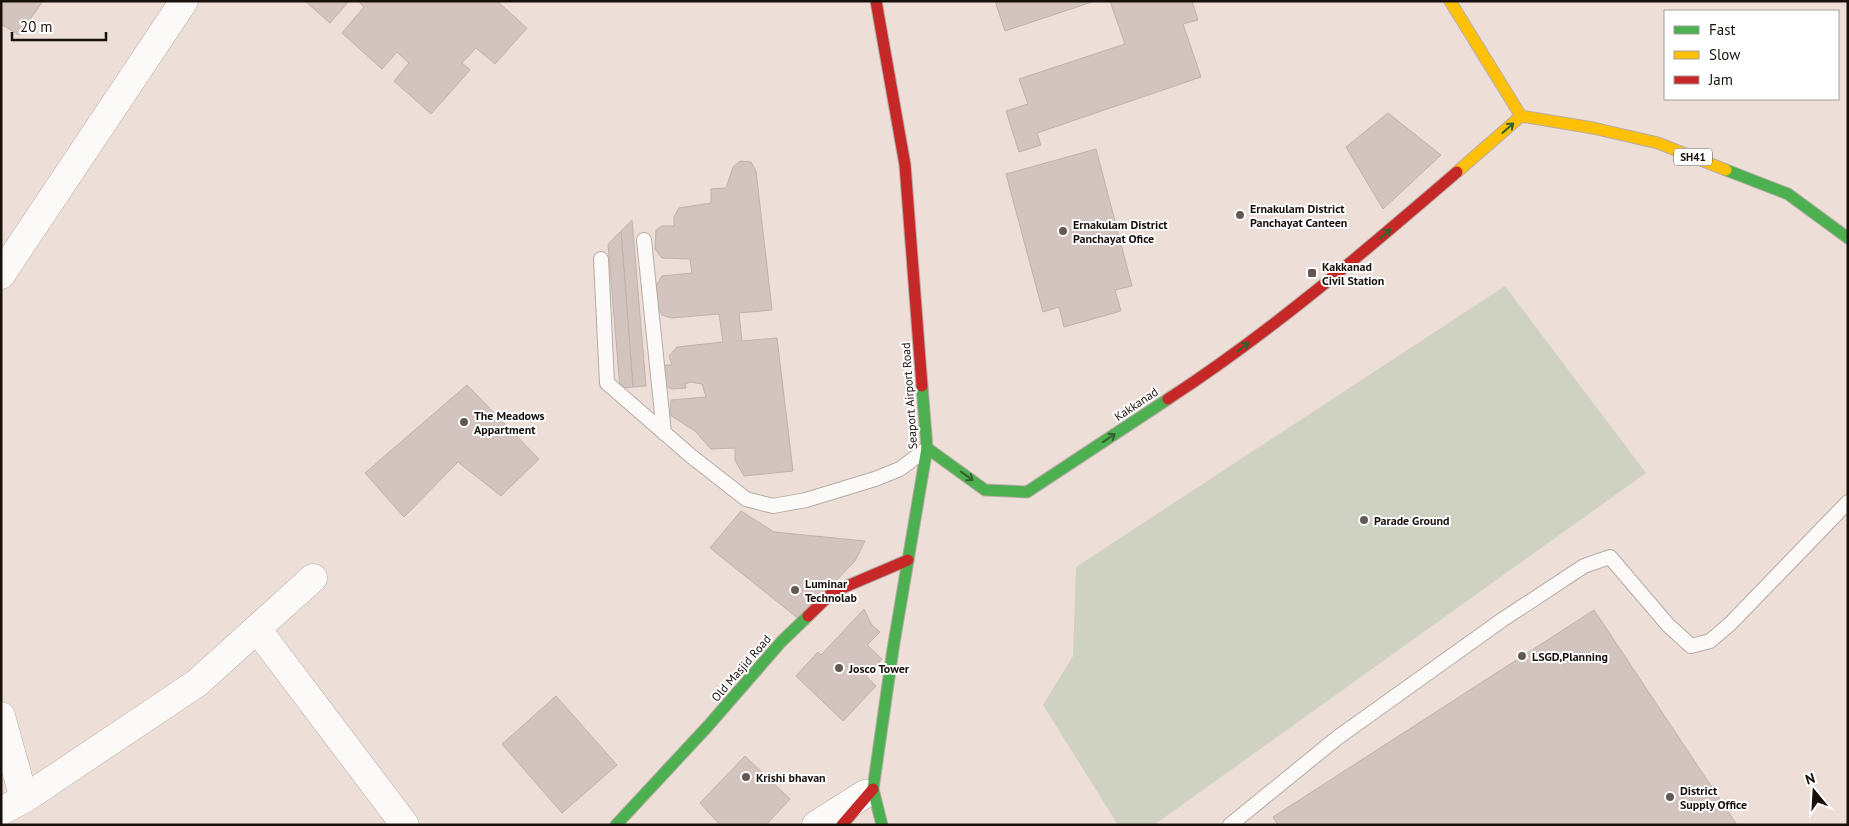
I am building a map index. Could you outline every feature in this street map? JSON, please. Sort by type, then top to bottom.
[{"type":"main road","name":"Seaport Airport Road","points":[[876,1],[905,165],[927,448],[873,789],[882,825]]},
{"type":"main road","points":[[1450,1],[1521,116]]},
{"type":"main road","name":"Kakkanad","points":[[927,448],[985,490],[1027,492],[1223,363],[1348,266],[1521,116]]},
{"type":"main road","name":"SH41","points":[[1521,116],[1593,128],[1658,143],[1788,194],[1848,238]]},
{"type":"main road","name":"Old Masjid Road","points":[[616,825],[708,726],[781,642],[833,592],[908,560]]},
{"type":"main road","points":[[842,825],[873,789]]},
{"type":"street","points":[[2,271],[184,1]]},
{"type":"street","points":[[1,716],[12,805],[197,684],[313,578]]},
{"type":"street","points":[[257,629],[405,825]]},
{"type":"street","points":[[816,825],[873,789]]},
{"type":"lane","points":[[644,240],[664,433]]},
{"type":"lane","points":[[601,259],[606,383],[746,499],[773,506],[806,500],[875,479],[900,469],[927,448]]},
{"type":"lane","points":[[1230,825],[1337,738],[1502,620],[1584,566],[1610,557],[1668,625],[1691,646],[1710,641],[1748,607],[1848,502]]},
{"type":"shaded area","name":"Parade Ground","points":[[1505,286],[1646,473],[1154,825],[1118,825],[1043,705],[1073,656],[1076,567]]},
{"type":"building","points":[[1,1],[43,1],[19,35],[1,24]]},
{"type":"building","points":[[305,1],[349,1],[330,23]]},
{"type":"building","points":[[358,1],[497,1],[527,28],[495,64],[476,48],[462,63],[470,70],[431,114],[394,81],[409,63],[397,52],[382,69],[342,33],[364,7]]},
{"type":"building","points":[[995,1],[1095,1],[1005,31]]},
{"type":"building","points":[[1110,1],[1192,1],[1198,20],[1183,24],[1201,77],[1037,133],[1041,145],[1019,152],[1006,111],[1028,104],[1019,79],[1125,44]]},
{"type":"building","points":[[1388,113],[1441,155],[1383,209],[1346,147]]},
{"type":"building","points":[[1096,149],[1132,286],[1115,290],[1121,311],[1064,327],[1059,307],[1043,312],[1006,174]]},
{"type":"building","points":[[740,161],[751,162],[756,171],[772,310],[739,313],[742,341],[777,338],[793,471],[744,476],[735,460],[735,448],[711,449],[695,431],[670,415],[671,400],[706,397],[702,384],[690,382],[685,384],[686,388],[671,389],[665,385],[658,365],[672,365],[669,356],[677,347],[723,342],[719,314],[671,318],[662,315],[651,294],[662,276],[692,273],[690,259],[662,258],[655,249],[656,230],[662,226],[674,226],[674,217],[679,208],[711,203],[711,189],[726,188],[733,167]]},
{"type":"building","points":[[632,220],[646,386],[633,387],[621,231]]},
{"type":"building","points":[[621,231],[633,387],[620,388],[608,244]]},
{"type":"building","name":"The Meadows Appartment","points":[[467,385],[539,459],[501,496],[458,462],[404,517],[365,473]]},
{"type":"building","name":"Luminar Technolab","points":[[741,511],[774,532],[865,541],[855,561],[799,619],[710,548]]},
{"type":"building","name":"Josco Tower","points":[[864,609],[871,624],[880,632],[867,645],[882,659],[866,676],[876,686],[843,721],[796,676],[818,652],[821,655]]},
{"type":"building","points":[[1594,610],[1737,825],[1278,825],[1273,817]]},
{"type":"building","points":[[556,696],[617,765],[562,813],[502,744]]},
{"type":"building","name":"Krishi bhavan","points":[[745,756],[790,799],[766,825],[720,825],[700,803]]},
{"type":"traffic: fast","points":[[1726,170],[1788,194],[1848,238]]},
{"type":"traffic: fast","points":[[882,825],[873,789],[893,649],[927,448],[922,386]]},
{"type":"traffic: fast","points":[[927,448],[985,490],[1027,492],[1168,399]]},
{"type":"traffic: fast","points":[[616,825],[708,726],[781,642],[808,616]]},
{"type":"traffic: slow","points":[[1450,1],[1521,116],[1593,128],[1658,143],[1726,170]]},
{"type":"traffic: slow","points":[[1457,172],[1521,116]]},
{"type":"traffic: jam","points":[[876,1],[905,165],[922,386]]},
{"type":"traffic: jam","points":[[1168,399],[1244,347],[1280,319],[1457,172]]},
{"type":"traffic: jam","points":[[808,616],[833,592],[908,560]]},
{"type":"traffic: jam","points":[[842,825],[873,789]]},
{"type":"place","name":"Ernakulam District Panchayat Canteen","points":[[1240,215]]},
{"type":"place","name":"Ernakulam District Panchayat Ofice","points":[[1063,231]]},
{"type":"place","name":"Kakkanad Civil Station","points":[[1312,273]]},
{"type":"place","name":"The Meadows Appartment","points":[[464,422]]},
{"type":"place","name":"Parade Ground","points":[[1364,520]]},
{"type":"place","name":"Luminar Technolab","points":[[795,590]]},
{"type":"place","name":"LSGD,Planning","points":[[1522,656]]},
{"type":"place","name":"Josco Tower","points":[[839,668]]},
{"type":"place","name":"Krishi bhavan","points":[[746,777]]},
{"type":"place","name":"District Supply Office","points":[[1670,797]]}]
